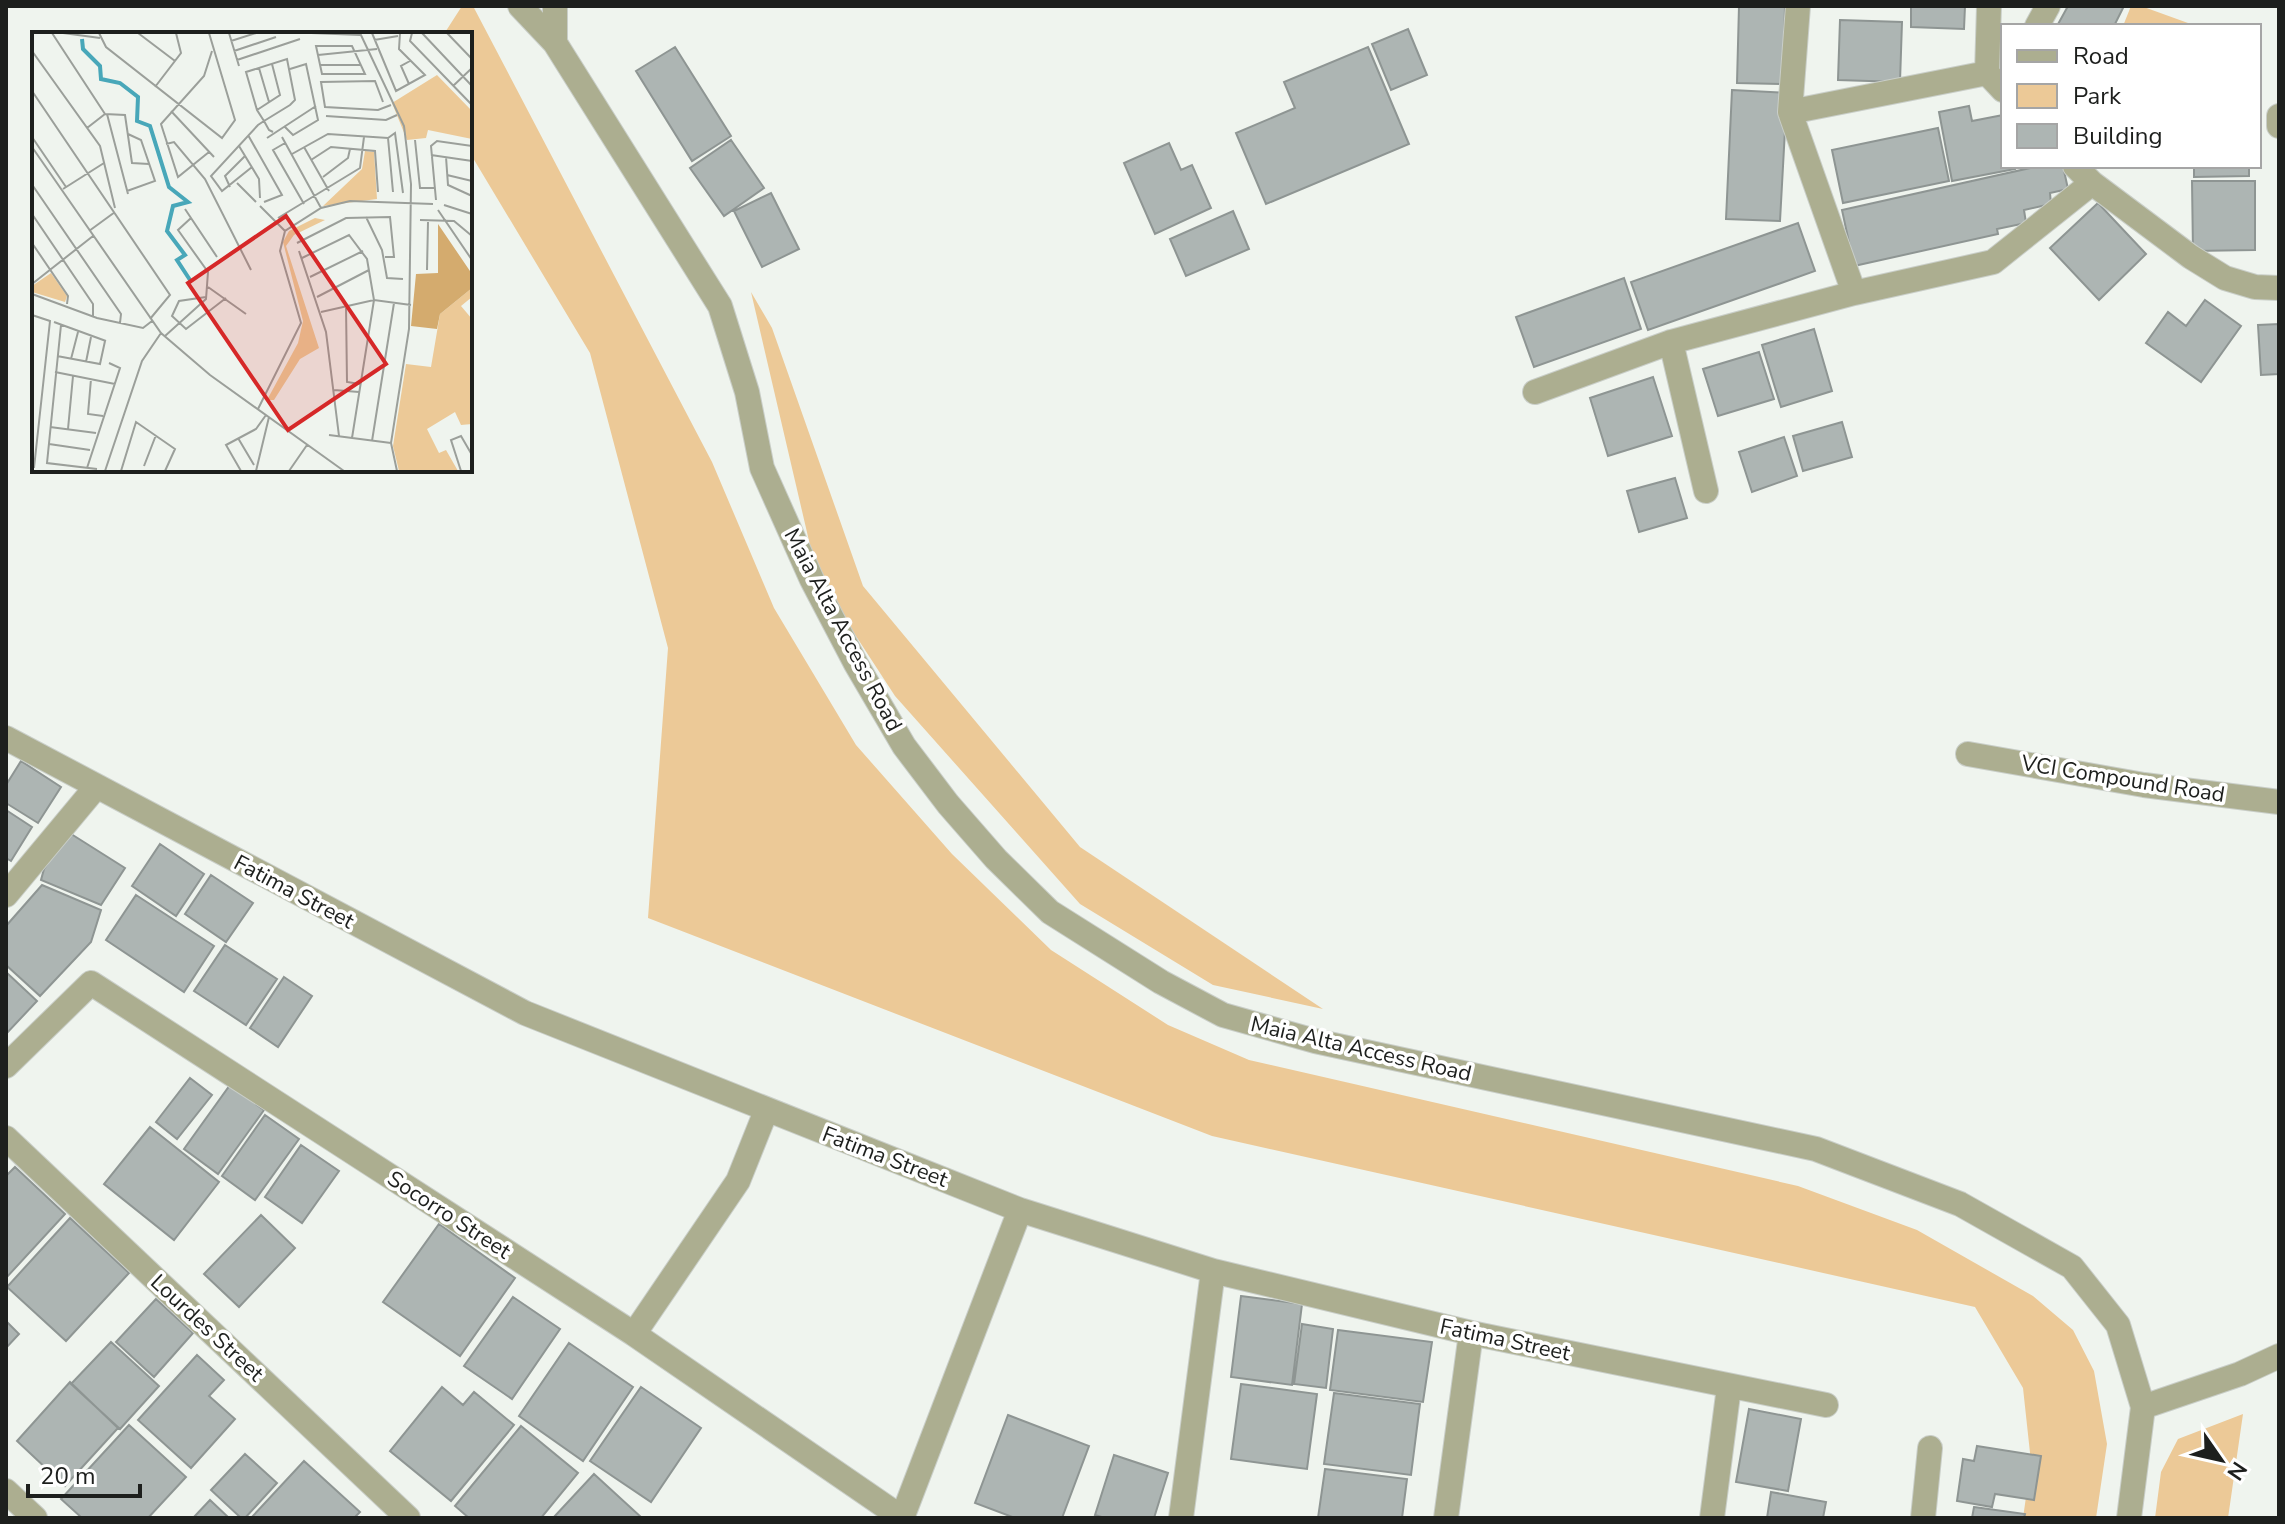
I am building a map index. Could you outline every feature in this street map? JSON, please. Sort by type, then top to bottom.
[{"type":"street","name":"Maia Alta Access Road","points":[[520,6],[555,43],[720,306],[747,392],[762,468],[812,580],[856,664],[904,746],[948,804],[996,859],[1050,912],[1161,982],[1223,1015],[1315,1041],[1816,1149],[1960,1204],[2072,1267],[2118,1325],[2143,1407],[2129,1518]]},
{"type":"street","points":[[555,6],[555,43]]},
{"type":"street","points":[[1798,6],[1790,112],[1854,293]]},
{"type":"street","points":[[1790,112],[1995,81],[1989,6]]},
{"type":"street","points":[[2038,24],[2048,6]]},
{"type":"street","points":[[2279,116],[2279,126]]},
{"type":"street","points":[[1535,392],[1671,342],[1854,293],[1993,262],[2084,174],[2191,257],[2225,278],[2255,287],[2279,288]]},
{"type":"street","points":[[1671,342],[1706,491]]},
{"type":"street","name":"Fatima Street","points":[[6,738],[525,1013],[1020,1210],[1213,1271],[1471,1333],[1826,1405]]},
{"type":"street","name":"VCI Compound Road","points":[[1968,754],[2144,785],[2279,802]]},
{"type":"street","points":[[6,895],[96,787]]},
{"type":"street","name":"Socorro Street","points":[[6,1066],[91,983],[634,1334],[902,1518]]},
{"type":"street","points":[[634,1334],[738,1181],[766,1111]]},
{"type":"street","name":"Lourdes Street","points":[[6,1138],[408,1518]]},
{"type":"street","points":[[902,1518],[1020,1210]]},
{"type":"street","points":[[1181,1518],[1213,1271]]},
{"type":"street","points":[[1446,1518],[1471,1333]]},
{"type":"street","points":[[2143,1407],[2240,1374],[2279,1356]]},
{"type":"street","points":[[1712,1518],[1729,1387]]},
{"type":"street","points":[[1923,1518],[1930,1448]]},
{"type":"street","points":[[6,1491],[35,1518]]},
{"type":"green space","points":[[462,6],[473,6],[712,462],[774,608],[856,745],[952,854],[1051,950],[1168,1025],[1249,1060],[1798,1186],[1917,1230],[2033,1296],[2073,1330],[2094,1371],[2107,1444],[2096,1518],[2023,1518],[2031,1462],[2023,1388],[1975,1307],[1212,1136],[648,918],[668,648],[590,353],[472,156],[472,32],[445,32]]},
{"type":"green space","points":[[2131,6],[2141,6],[2188,23],[2188,24],[2124,24]]},
{"type":"green space","points":[[751,292],[772,328],[863,586],[1080,847],[1323,1009],[1213,985],[1080,904],[895,696],[852,630],[813,558]]},
{"type":"green space","points":[[2243,1414],[2228,1518],[2155,1518],[2161,1472],[2178,1439]]},
{"type":"building","points":[[1739,6],[1785,6],[1783,84],[1737,83]]},
{"type":"building","points":[[1911,6],[1965,6],[1964,29],[1911,27]]},
{"type":"building","points":[[2068,6],[2124,6],[2115,24],[2058,24]]},
{"type":"building","points":[[1840,20],[1902,22],[1900,82],[1838,80]]},
{"type":"building","points":[[1408,29],[1427,75],[1391,90],[1372,44]]},
{"type":"building","points":[[675,47],[731,136],[692,161],[636,71]]},
{"type":"building","points":[[1368,47],[1409,144],[1266,204],[1236,133],[1295,108],[1284,82]]},
{"type":"building","points":[[1732,90],[1787,93],[1780,221],[1726,219]]},
{"type":"building","points":[[1969,106],[1972,121],[2001,115],[2001,168],[2015,169],[1952,181],[1939,112]]},
{"type":"building","points":[[1938,128],[1949,181],[1843,203],[1832,150]]},
{"type":"building","points":[[731,140],[764,188],[724,216],[690,168]]},
{"type":"building","points":[[1169,143],[1181,170],[1192,165],[1211,208],[1155,234],[1124,163]]},
{"type":"building","points":[[2030,168],[2063,168],[2068,189],[2050,193],[2051,204],[2024,210],[2026,223],[1997,229],[1998,234],[1854,266],[1842,210]]},
{"type":"building","points":[[2194,168],[2249,168],[2249,176],[2194,177]]},
{"type":"building","points":[[2192,181],[2255,181],[2255,250],[2193,251]]},
{"type":"building","points":[[771,193],[799,249],[762,267],[734,211]]},
{"type":"building","points":[[2098,203],[2146,254],[2099,300],[2050,248]]},
{"type":"building","points":[[1233,211],[1249,249],[1186,276],[1170,239]]},
{"type":"building","points":[[1798,223],[1815,271],[1648,330],[1631,282]]},
{"type":"building","points":[[1624,278],[1641,329],[1534,367],[1516,317]]},
{"type":"building","points":[[2205,300],[2241,326],[2201,382],[2146,343],[2168,312],[2186,326]]},
{"type":"building","points":[[2279,324],[2279,374],[2261,375],[2258,325]]},
{"type":"building","points":[[1814,329],[1832,391],[1781,407],[1762,345]]},
{"type":"building","points":[[1759,352],[1774,399],[1718,416],[1703,369]]},
{"type":"building","points":[[1653,377],[1672,436],[1608,456],[1590,398]]},
{"type":"building","points":[[1842,422],[1852,457],[1803,471],[1793,436]]},
{"type":"building","points":[[1784,437],[1797,476],[1752,492],[1739,452]]},
{"type":"building","points":[[1675,478],[1687,518],[1639,532],[1627,491]]},
{"type":"building","points":[[21,761],[61,787],[38,823],[6,803],[6,785]]},
{"type":"building","points":[[6,810],[32,827],[11,861],[6,858]]},
{"type":"building","points":[[68,832],[125,868],[101,905],[41,880],[44,869]]},
{"type":"building","points":[[160,844],[204,874],[176,916],[132,886]]},
{"type":"building","points":[[211,875],[253,903],[226,942],[185,914]]},
{"type":"building","points":[[42,885],[101,910],[91,942],[40,996],[6,965],[6,926]]},
{"type":"building","points":[[136,895],[214,946],[184,992],[106,940]]},
{"type":"building","points":[[225,945],[277,979],[246,1025],[194,991]]},
{"type":"building","points":[[6,972],[37,1001],[6,1034]]},
{"type":"building","points":[[284,977],[312,996],[278,1047],[250,1028]]},
{"type":"building","points":[[190,1078],[212,1095],[177,1139],[156,1122]]},
{"type":"building","points":[[230,1085],[264,1110],[218,1174],[184,1149]]},
{"type":"building","points":[[265,1115],[299,1139],[255,1200],[222,1176]]},
{"type":"building","points":[[150,1127],[219,1182],[174,1240],[104,1184]]},
{"type":"building","points":[[301,1145],[339,1171],[302,1223],[265,1197]]},
{"type":"building","points":[[15,1167],[65,1214],[6,1278],[6,1176]]},
{"type":"building","points":[[261,1215],[295,1248],[239,1307],[204,1274]]},
{"type":"building","points":[[70,1218],[129,1273],[66,1341],[7,1287]]},
{"type":"building","points":[[439,1224],[515,1278],[460,1356],[383,1302]]},
{"type":"building","points":[[1241,1296],[1302,1304],[1292,1385],[1231,1377]]},
{"type":"building","points":[[513,1297],[560,1329],[512,1399],[464,1366]]},
{"type":"building","points":[[156,1299],[193,1333],[154,1377],[116,1342]]},
{"type":"building","points":[[6,1321],[19,1334],[6,1348]]},
{"type":"building","points":[[1302,1324],[1333,1329],[1326,1388],[1294,1384]]},
{"type":"building","points":[[1338,1330],[1432,1342],[1423,1402],[1330,1390]]},
{"type":"building","points":[[111,1342],[159,1386],[120,1429],[71,1384]]},
{"type":"building","points":[[569,1343],[633,1387],[583,1461],[519,1416]]},
{"type":"building","points":[[197,1355],[224,1380],[209,1396],[235,1419],[191,1468],[138,1420]]},
{"type":"building","points":[[70,1382],[118,1428],[65,1486],[17,1441]]},
{"type":"building","points":[[1241,1384],[1317,1394],[1307,1469],[1231,1459]]},
{"type":"building","points":[[442,1387],[463,1405],[474,1392],[514,1425],[451,1501],[390,1451]]},
{"type":"building","points":[[641,1387],[701,1428],[651,1502],[590,1461]]},
{"type":"building","points":[[1334,1393],[1420,1404],[1411,1475],[1324,1464]]},
{"type":"building","points":[[1749,1409],[1801,1419],[1788,1491],[1736,1482]]},
{"type":"building","points":[[1008,1415],[1089,1446],[1062,1518],[1015,1518],[975,1503]]},
{"type":"building","points":[[129,1425],[186,1477],[148,1518],[82,1518],[61,1499]]},
{"type":"building","points":[[521,1426],[578,1473],[541,1518],[469,1518],[455,1506]]},
{"type":"building","points":[[1977,1446],[2041,1456],[2034,1500],[1995,1494],[1992,1507],[1957,1501],[1963,1459],[1974,1461]]},
{"type":"building","points":[[245,1454],[277,1483],[245,1518],[241,1518],[211,1490]]},
{"type":"building","points":[[1114,1455],[1168,1473],[1154,1518],[1105,1518],[1095,1515]]},
{"type":"building","points":[[304,1461],[360,1512],[354,1518],[251,1518]]},
{"type":"building","points":[[1325,1469],[1407,1479],[1402,1518],[1318,1518]]},
{"type":"building","points":[[594,1474],[642,1518],[553,1518]]},
{"type":"building","points":[[1771,1492],[1826,1502],[1823,1518],[1767,1518]]},
{"type":"building","points":[[210,1500],[229,1518],[193,1518]]},
{"type":"building","points":[[1974,1507],[2025,1514],[2024,1518],[1972,1518]]}]
